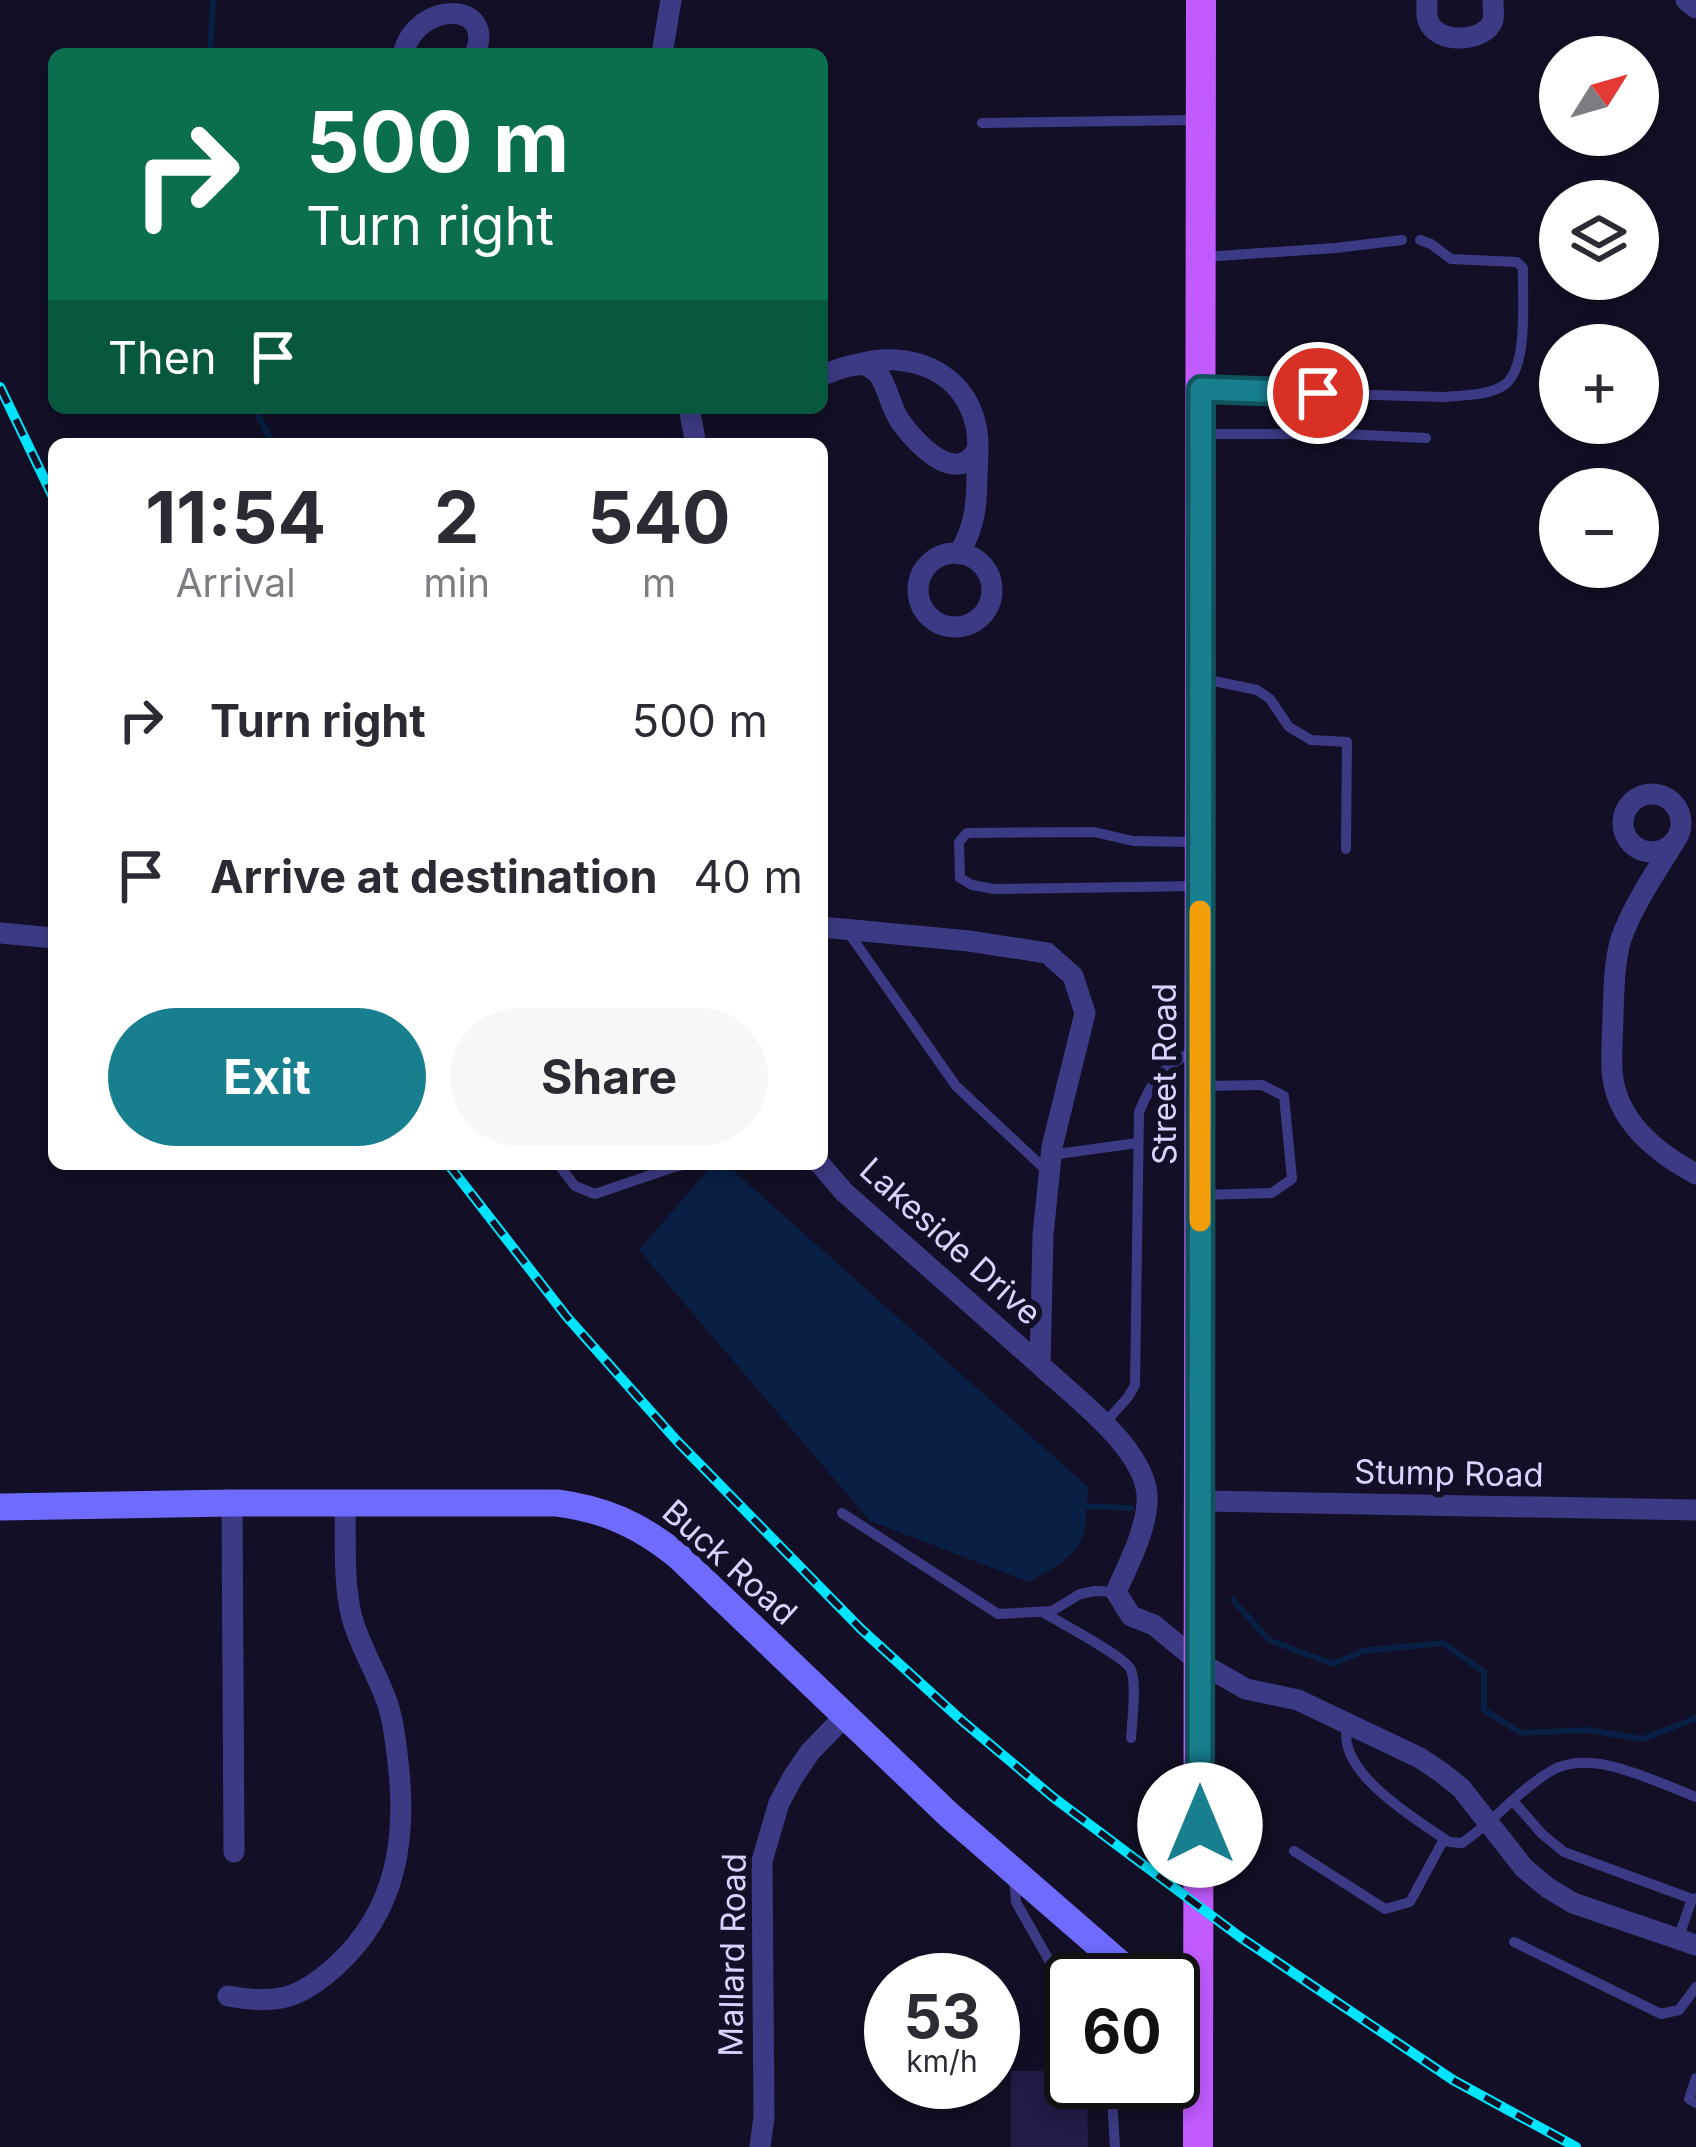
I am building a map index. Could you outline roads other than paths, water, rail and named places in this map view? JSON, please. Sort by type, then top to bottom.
[{"type":"main road","name":"Street Road","points":[[1188,1953],[1200,1663],[1201,0]]},
{"type":"main road","name":"Street Road","points":[[1195,2109],[1198,2147]]},
{"type":"street","points":[[663,48],[670,0]]},
{"type":"street","points":[[1427,0],[1428,21],[1449,37],[1485,32],[1492,22],[1493,0]]},
{"type":"street","points":[[1686,0],[1696,8]]},
{"type":"street","points":[[404,48],[414,24],[452,4],[477,21],[477,48]]},
{"type":"street","points":[[828,373],[876,359],[901,358],[937,371],[961,392],[976,426],[971,456],[976,512],[959,554]]},
{"type":"street","points":[[858,364],[876,371],[899,421],[922,447],[952,465],[971,456]]},
{"type":"street","points":[[1675,841],[1622,938],[1614,985],[1612,1069],[1622,1107],[1638,1131],[1670,1160],[1696,1174]]},
{"type":"street","name":"Lakeside Drive","points":[[828,928],[1047,953],[1073,976],[1085,1013],[1050,1164],[1040,1365]]},
{"type":"street","points":[[0,933],[48,937]]},
{"type":"street","name":"Lakeside Drive","points":[[825,1170],[844,1192],[1040,1365],[1135,1460],[1146,1484],[1148,1504],[1116,1592]]},
{"type":"street","name":"Stump Road","points":[[1201,1501],[1696,1510]]},
{"type":"street","points":[[232,1503],[234,1852]]},
{"type":"street","name":"Buck Road","points":[[0,1507],[557,1503],[621,1519],[677,1555],[844,1717],[1108,1953]]},
{"type":"street","points":[[228,1996],[284,1999],[325,1976],[364,1935],[398,1854],[403,1799],[395,1736],[382,1688],[350,1610],[346,1504]]},
{"type":"street","points":[[1116,1592],[1131,1616],[1154,1625],[1200,1663],[1246,1689],[1298,1700],[1442,1772],[1524,1868],[1548,1888],[1574,1903],[1687,1942]]},
{"type":"street","name":"Mallard Road","points":[[760,2147],[764,2117],[762,1861],[779,1803],[793,1777],[844,1717]]},
{"type":"lane","points":[[982,123],[1201,119]]},
{"type":"lane","points":[[1201,258],[1402,240]]},
{"type":"lane","points":[[1201,389],[1444,397],[1504,386],[1518,371],[1523,268],[1517,262],[1451,259],[1420,240]]},
{"type":"lane","points":[[1201,434],[1426,438]]},
{"type":"lane","points":[[1201,678],[1257,690],[1270,699],[1289,727],[1311,740],[1347,742],[1346,849]]},
{"type":"lane","points":[[1200,886],[994,889],[972,885],[960,878],[959,842],[967,833],[1094,832],[1133,841],[1201,842]]},
{"type":"lane","points":[[846,929],[956,1087],[1050,1164],[1137,1143]]},
{"type":"lane","points":[[1103,1424],[1135,1384],[1138,1112],[1150,1084],[1166,1066],[1200,1047]]},
{"type":"lane","points":[[1200,1087],[1262,1085],[1284,1096],[1292,1179],[1272,1193],[1200,1195]]},
{"type":"lane","points":[[563,1170],[575,1186],[595,1194],[658,1170]]},
{"type":"lane","points":[[842,1513],[998,1614],[1052,1611],[1080,1594],[1116,1592]]},
{"type":"lane","points":[[1043,1612],[1123,1659],[1133,1672],[1131,1738]]},
{"type":"lane","points":[[1348,1724],[1346,1747],[1374,1787],[1444,1839],[1462,1843],[1550,1772],[1573,1762],[1599,1762],[1696,1797]]},
{"type":"lane","points":[[1514,1802],[1564,1852],[1694,1899],[1687,1942]]},
{"type":"lane","points":[[1294,1851],[1385,1909],[1410,1902],[1444,1839]]},
{"type":"lane","points":[[1014,1872],[1016,1902],[1045,1953]]},
{"type":"lane","points":[[1514,1942],[1661,2014],[1679,2010],[1696,1987]]},
{"type":"lane","points":[[1696,2078],[1689,2098],[1696,2103]]},
{"type":"lane","points":[[1113,2109],[1115,2147]]},
{"type":"water","points":[[708,1170],[733,1170],[1089,1488],[1078,1546],[1064,1561],[1029,1582],[870,1521],[639,1250]]},
{"type":"waterway","points":[[210,48],[213,0]]},
{"type":"waterway","points":[[257,414],[270,438]]},
{"type":"waterway","points":[[1085,1506],[1131,1508]]},
{"type":"waterway","points":[[1233,1600],[1269,1640],[1333,1664],[1363,1651],[1443,1643],[1484,1672],[1484,1710],[1521,1733],[1588,1730],[1643,1739],[1696,1718]]},
{"type":"railway","points":[[0,387],[48,487]]},
{"type":"railway","points":[[453,1170],[567,1317],[677,1441],[861,1629],[960,1719],[1054,1798],[1240,1937],[1453,2080],[1576,2147]]}]
